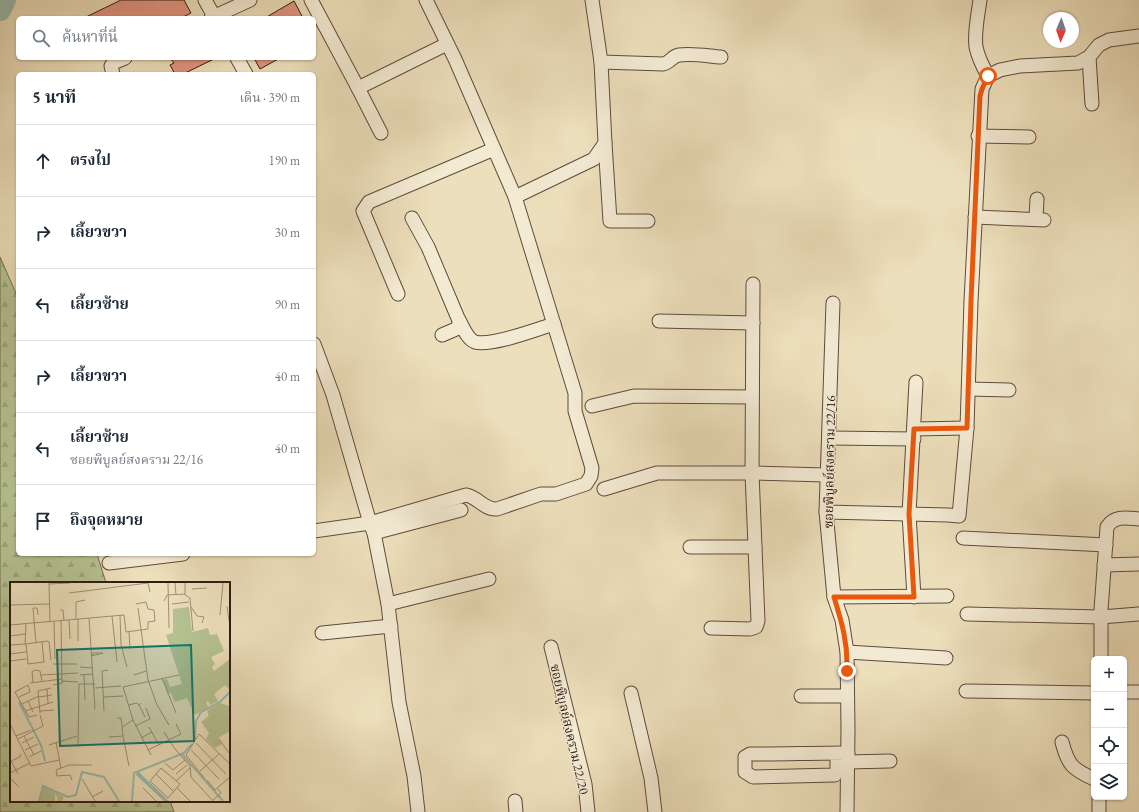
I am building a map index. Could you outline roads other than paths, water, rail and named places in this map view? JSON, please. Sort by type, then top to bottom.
[{"type":"street","points":[[205,0],[213,16]]},
{"type":"street","points":[[218,16],[250,0]]},
{"type":"street","points":[[311,0],[381,133]]},
{"type":"street","points":[[372,528],[466,495],[472,496],[487,507],[498,509],[541,494],[556,494],[586,484],[591,476],[592,468],[575,411],[575,393],[515,197],[455,59],[426,0]]},
{"type":"street","points":[[592,0],[601,62],[610,221],[648,221]]},
{"type":"street","points":[[980,0],[976,28],[976,47],[980,60],[988,76]]},
{"type":"street","points":[[826,512],[959,516],[967,428],[978,136],[982,89],[988,76],[1000,70],[1020,66],[1078,63],[1089,57],[1099,45],[1109,40],[1139,36]]},
{"type":"street","points":[[358,88],[447,44]]},
{"type":"street","points":[[601,62],[663,64],[679,55],[721,57]]},
{"type":"street","points":[[1089,57],[1092,104]]},
{"type":"street","points":[[112,72],[111,66],[121,60]]},
{"type":"street","points":[[238,60],[245,72]]},
{"type":"street","points":[[978,136],[1029,137]]},
{"type":"street","points":[[515,197],[594,159],[606,143]]},
{"type":"street","points":[[398,294],[363,211],[369,202],[494,149]]},
{"type":"street","points":[[975,217],[1040,219],[1037,199]]},
{"type":"street","points":[[412,218],[428,247],[466,334],[475,342],[502,340],[554,324]]},
{"type":"street","points":[[711,628],[750,629],[756,627],[758,622],[752,473],[753,284]]},
{"type":"street","name":"ซอยพิบูลย์สงคราม 22/16","points":[[833,303],[829,438],[826,475],[826,512],[834,597],[842,620],[847,652],[847,696],[844,756],[847,812]]},
{"type":"street","points":[[442,335],[456,329],[460,323],[459,320]]},
{"type":"street","points":[[660,321],[753,323]]},
{"type":"street","points":[[316,349],[334,395],[372,528],[388,604],[399,702],[414,776],[418,812]]},
{"type":"street","points":[[914,597],[909,514],[916,382]]},
{"type":"street","points":[[969,389],[1010,390]]},
{"type":"street","points":[[592,406],[634,396],[752,397]]},
{"type":"street","points":[[829,438],[914,434],[967,428]]},
{"type":"street","points":[[604,489],[657,473],[826,475]]},
{"type":"street","points":[[316,531],[372,528],[461,510]]},
{"type":"street","points":[[1101,656],[1101,617],[1107,526],[1110,522],[1119,518],[1139,519]]},
{"type":"street","points":[[963,538],[1106,545]]},
{"type":"street","points":[[690,547],[755,547]]},
{"type":"street","points":[[109,563],[167,556]]},
{"type":"street","points":[[1104,564],[1139,564]]},
{"type":"street","points":[[388,604],[489,579]]},
{"type":"street","points":[[834,597],[947,596]]},
{"type":"street","points":[[967,614],[1101,617],[1139,614]]},
{"type":"street","points":[[322,633],[391,626]]},
{"type":"street","name":"ซอยพิบูลย์สงคราม 22/20","points":[[551,647],[585,784],[588,812]]},
{"type":"street","points":[[847,652],[946,658]]},
{"type":"street","points":[[966,691],[1091,692]]},
{"type":"street","points":[[1127,692],[1139,692]]},
{"type":"street","points":[[631,693],[651,778],[655,812]]},
{"type":"street","points":[[801,696],[847,696]]},
{"type":"street","points":[[1062,742],[1066,759],[1073,768],[1091,777]]},
{"type":"street","points":[[844,756],[835,775],[752,777],[745,772],[745,757],[750,754],[844,756],[890,761]]},
{"type":"street","points":[[791,754],[792,776]]},
{"type":"street","points":[[1099,800],[1099,812]]},
{"type":"waterway","points":[[0,10],[5,0]]}]
